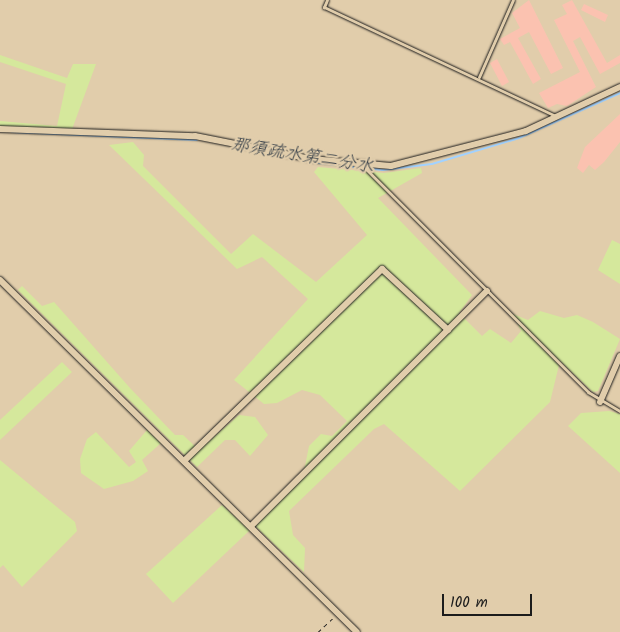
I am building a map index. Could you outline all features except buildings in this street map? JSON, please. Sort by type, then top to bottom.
[{"type":"street","points":[[0,129],[195,136],[363,166],[421,161],[558,117],[620,87]]},
{"type":"street","points":[[184,461],[382,268],[448,330]]},
{"type":"street","points":[[0,280],[357,632]]},
{"type":"street","points":[[251,526],[487,291]]},
{"type":"street","points":[[600,402],[620,356]]},
{"type":"lane","points":[[327,0],[324,7],[479,77],[558,117]]},
{"type":"lane","points":[[479,77],[513,0]]},
{"type":"lane","points":[[363,166],[600,402],[620,412]]},
{"type":"path","points":[[318,632],[338,613]]},
{"type":"green space","points":[[0,55],[67,78],[73,64],[96,64],[71,132],[0,126],[0,121],[57,126],[66,84],[0,62]]},
{"type":"green space","points":[[133,142],[144,155],[143,166],[231,254],[253,234],[316,282],[367,235],[314,172],[318,167],[384,173],[421,168],[422,173],[378,198],[472,295],[459,313],[482,336],[490,329],[511,343],[521,331],[513,314],[528,320],[540,311],[564,318],[577,315],[593,322],[620,339],[598,391],[593,392],[560,361],[550,402],[460,491],[384,424],[374,429],[289,511],[293,535],[305,548],[304,572],[255,526],[304,471],[309,446],[321,434],[332,436],[347,421],[320,395],[302,390],[277,403],[264,404],[234,380],[308,299],[262,257],[237,269],[109,145]]},
{"type":"green space","points":[[612,240],[620,244],[620,284],[598,270]]},
{"type":"green space","points":[[22,286],[42,306],[54,302],[130,388],[175,435],[183,435],[199,450],[239,415],[255,417],[268,435],[250,456],[235,440],[225,440],[197,467],[18,290]]},
{"type":"green space","points":[[62,362],[72,372],[0,440],[0,420]]},
{"type":"green space","points":[[609,411],[620,414],[620,473],[568,426],[581,413]]},
{"type":"green space","points":[[147,430],[161,443],[142,460],[148,471],[133,481],[104,489],[81,473],[80,459],[87,439],[96,432],[129,467],[136,462],[129,451]]},
{"type":"green space","points":[[0,460],[75,522],[77,531],[22,587],[3,565],[0,568]]},
{"type":"green space","points":[[222,505],[250,530],[173,603],[146,574]]},
{"type":"waterway","name":"那須疏水第二分水","points":[[310,162],[383,170],[432,164],[519,138],[620,93]]},
{"type":"waterway","name":"那須疏水第二分水","points":[[12,132],[197,140]]}]
